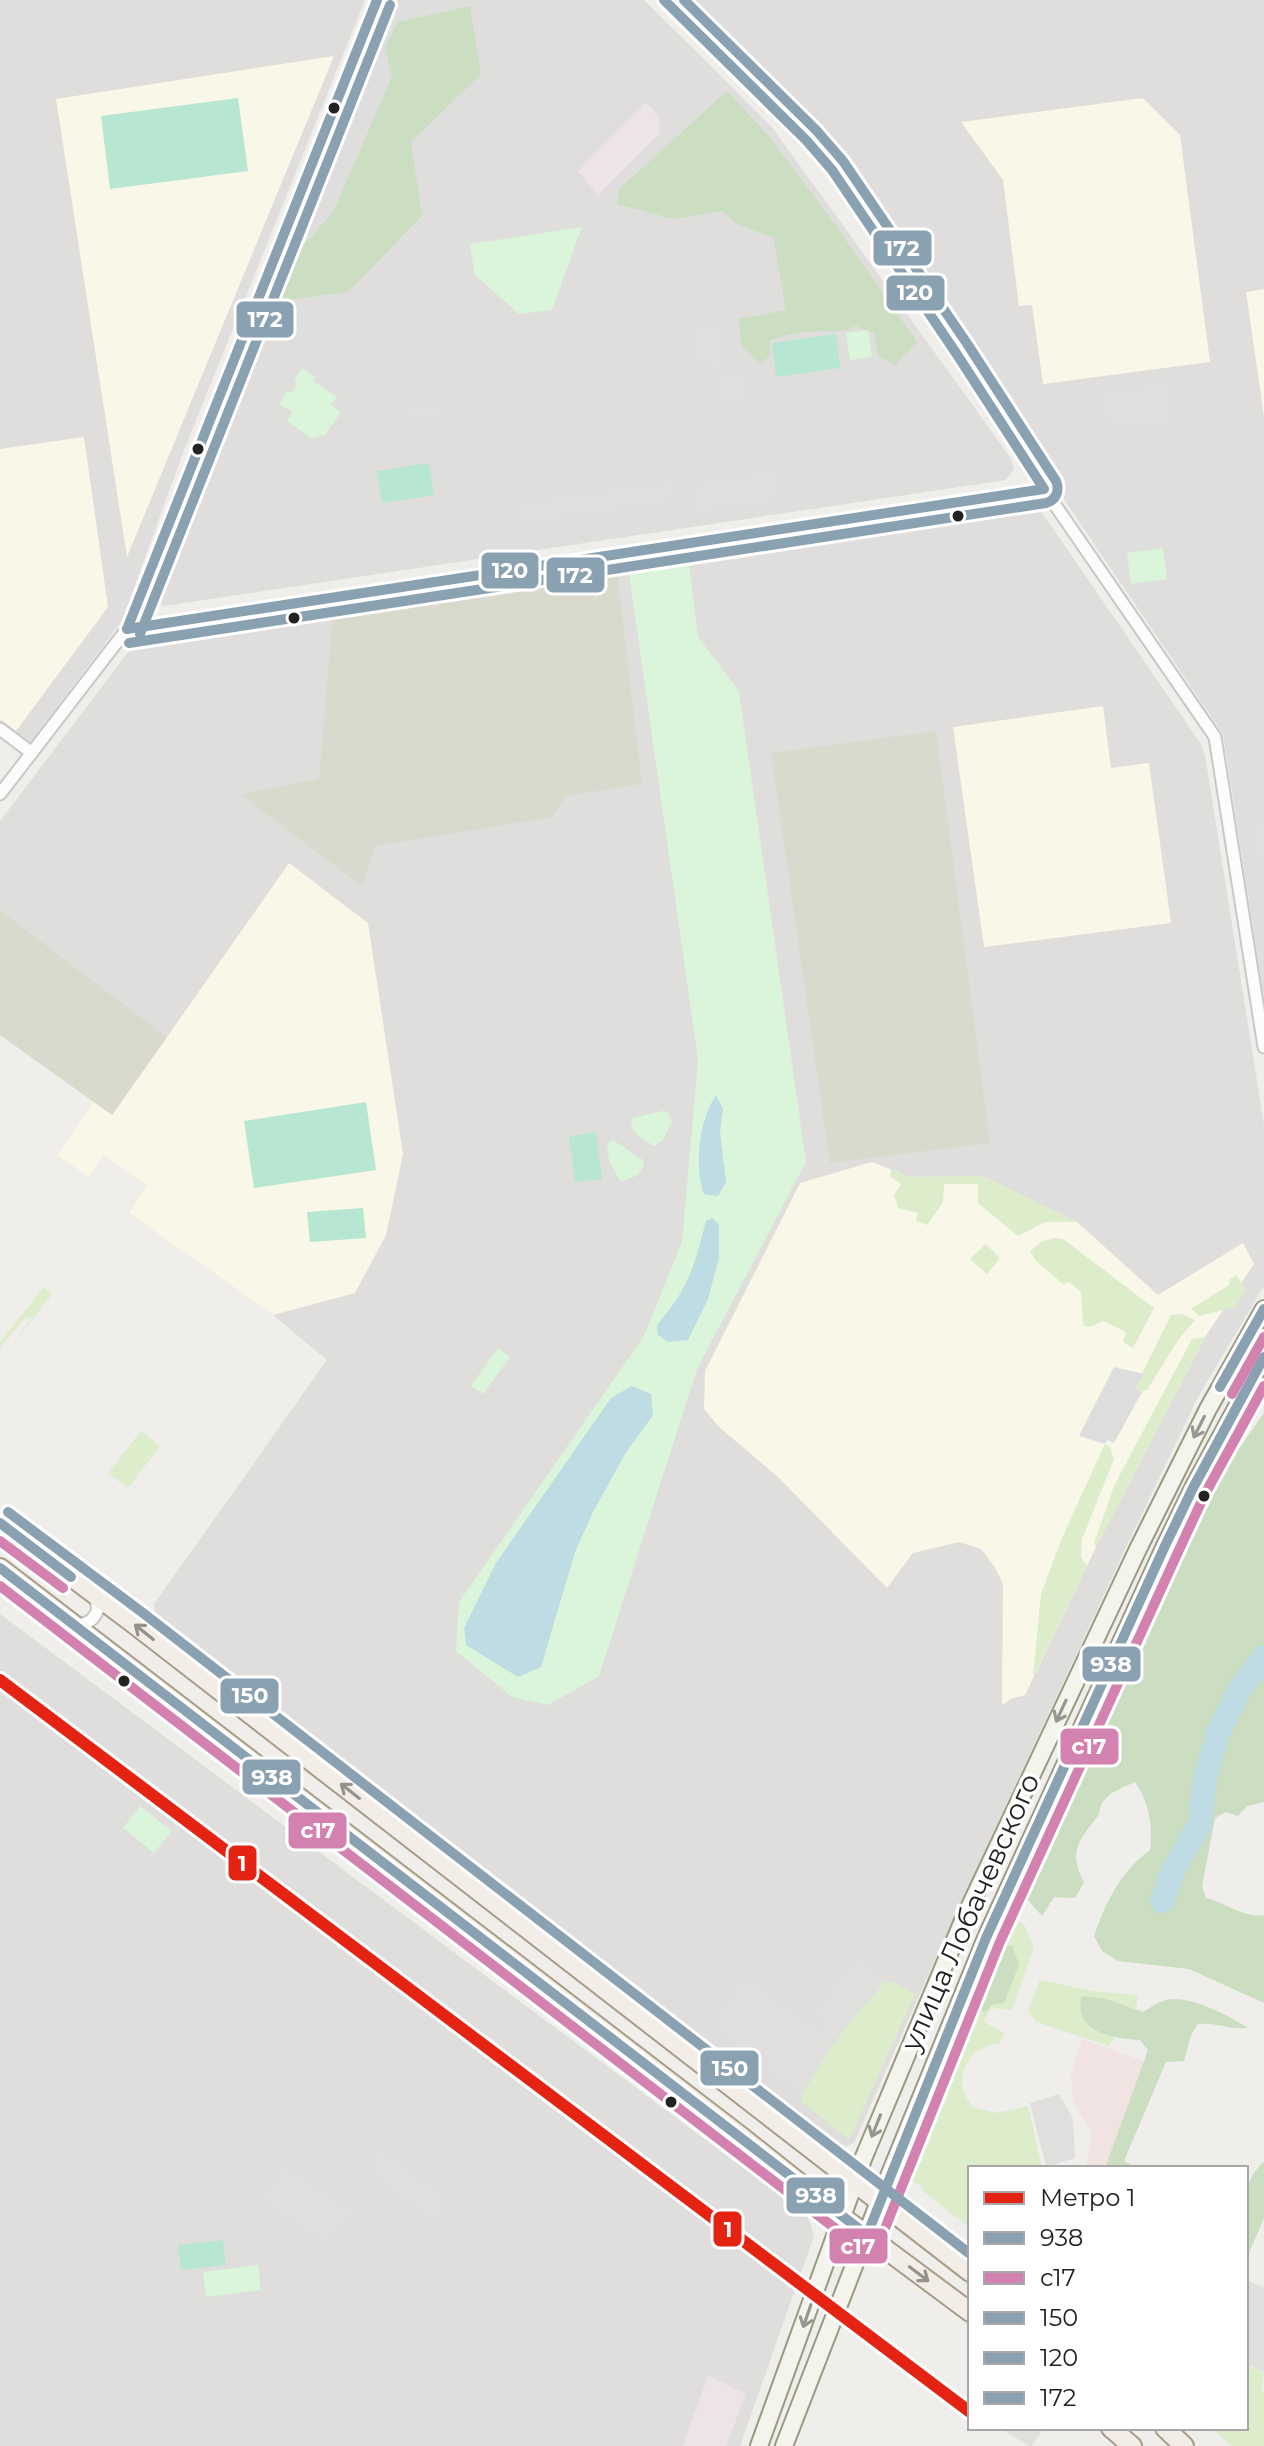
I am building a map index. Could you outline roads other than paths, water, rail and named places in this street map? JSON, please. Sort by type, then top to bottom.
[{"type":"main road","name":"улица Лобачевского","points":[[759,2446],[841,2216],[933,1988],[1143,1538],[1208,1409],[1264,1309]]},
{"type":"main road","name":"улица Лобачевского","points":[[784,2446],[894,2162],[986,1938],[1188,1499],[1264,1357]]},
{"type":"main road","points":[[0,1523],[968,2270]]},
{"type":"main road","points":[[0,1568],[968,2311]]},
{"type":"main road","points":[[1113,2430],[1132,2446]]},
{"type":"main road","points":[[1167,2430],[1184,2446]]},
{"type":"street","points":[[0,794],[127,629],[377,0]]},
{"type":"street","points":[[664,0],[806,140],[832,170],[948,340],[1044,489],[1215,737],[1264,1047]]},
{"type":"street","points":[[127,629],[1044,489]]},
{"type":"street","points":[[0,729],[32,753]]},
{"type":"street","points":[[68,1621],[87,1624],[96,1615],[98,1603],[91,1592]]},
{"type":"water","points":[[716,1095],[723,1109],[720,1132],[726,1182],[718,1196],[704,1194],[699,1170],[702,1130]]},
{"type":"water","points":[[712,1218],[719,1225],[719,1258],[708,1299],[688,1340],[667,1342],[658,1335],[657,1325],[683,1288],[694,1264],[706,1221]]},
{"type":"water","points":[[632,1386],[651,1394],[653,1415],[625,1454],[575,1552],[541,1667],[518,1677],[466,1645],[464,1628],[496,1563],[611,1398]]},
{"type":"waterway","points":[[1162,1901],[1173,1871],[1200,1823],[1205,1778],[1218,1733],[1239,1690],[1264,1657]]},
{"type":"metro line","name":"1","points":[[0,1680],[968,2410]]}]
